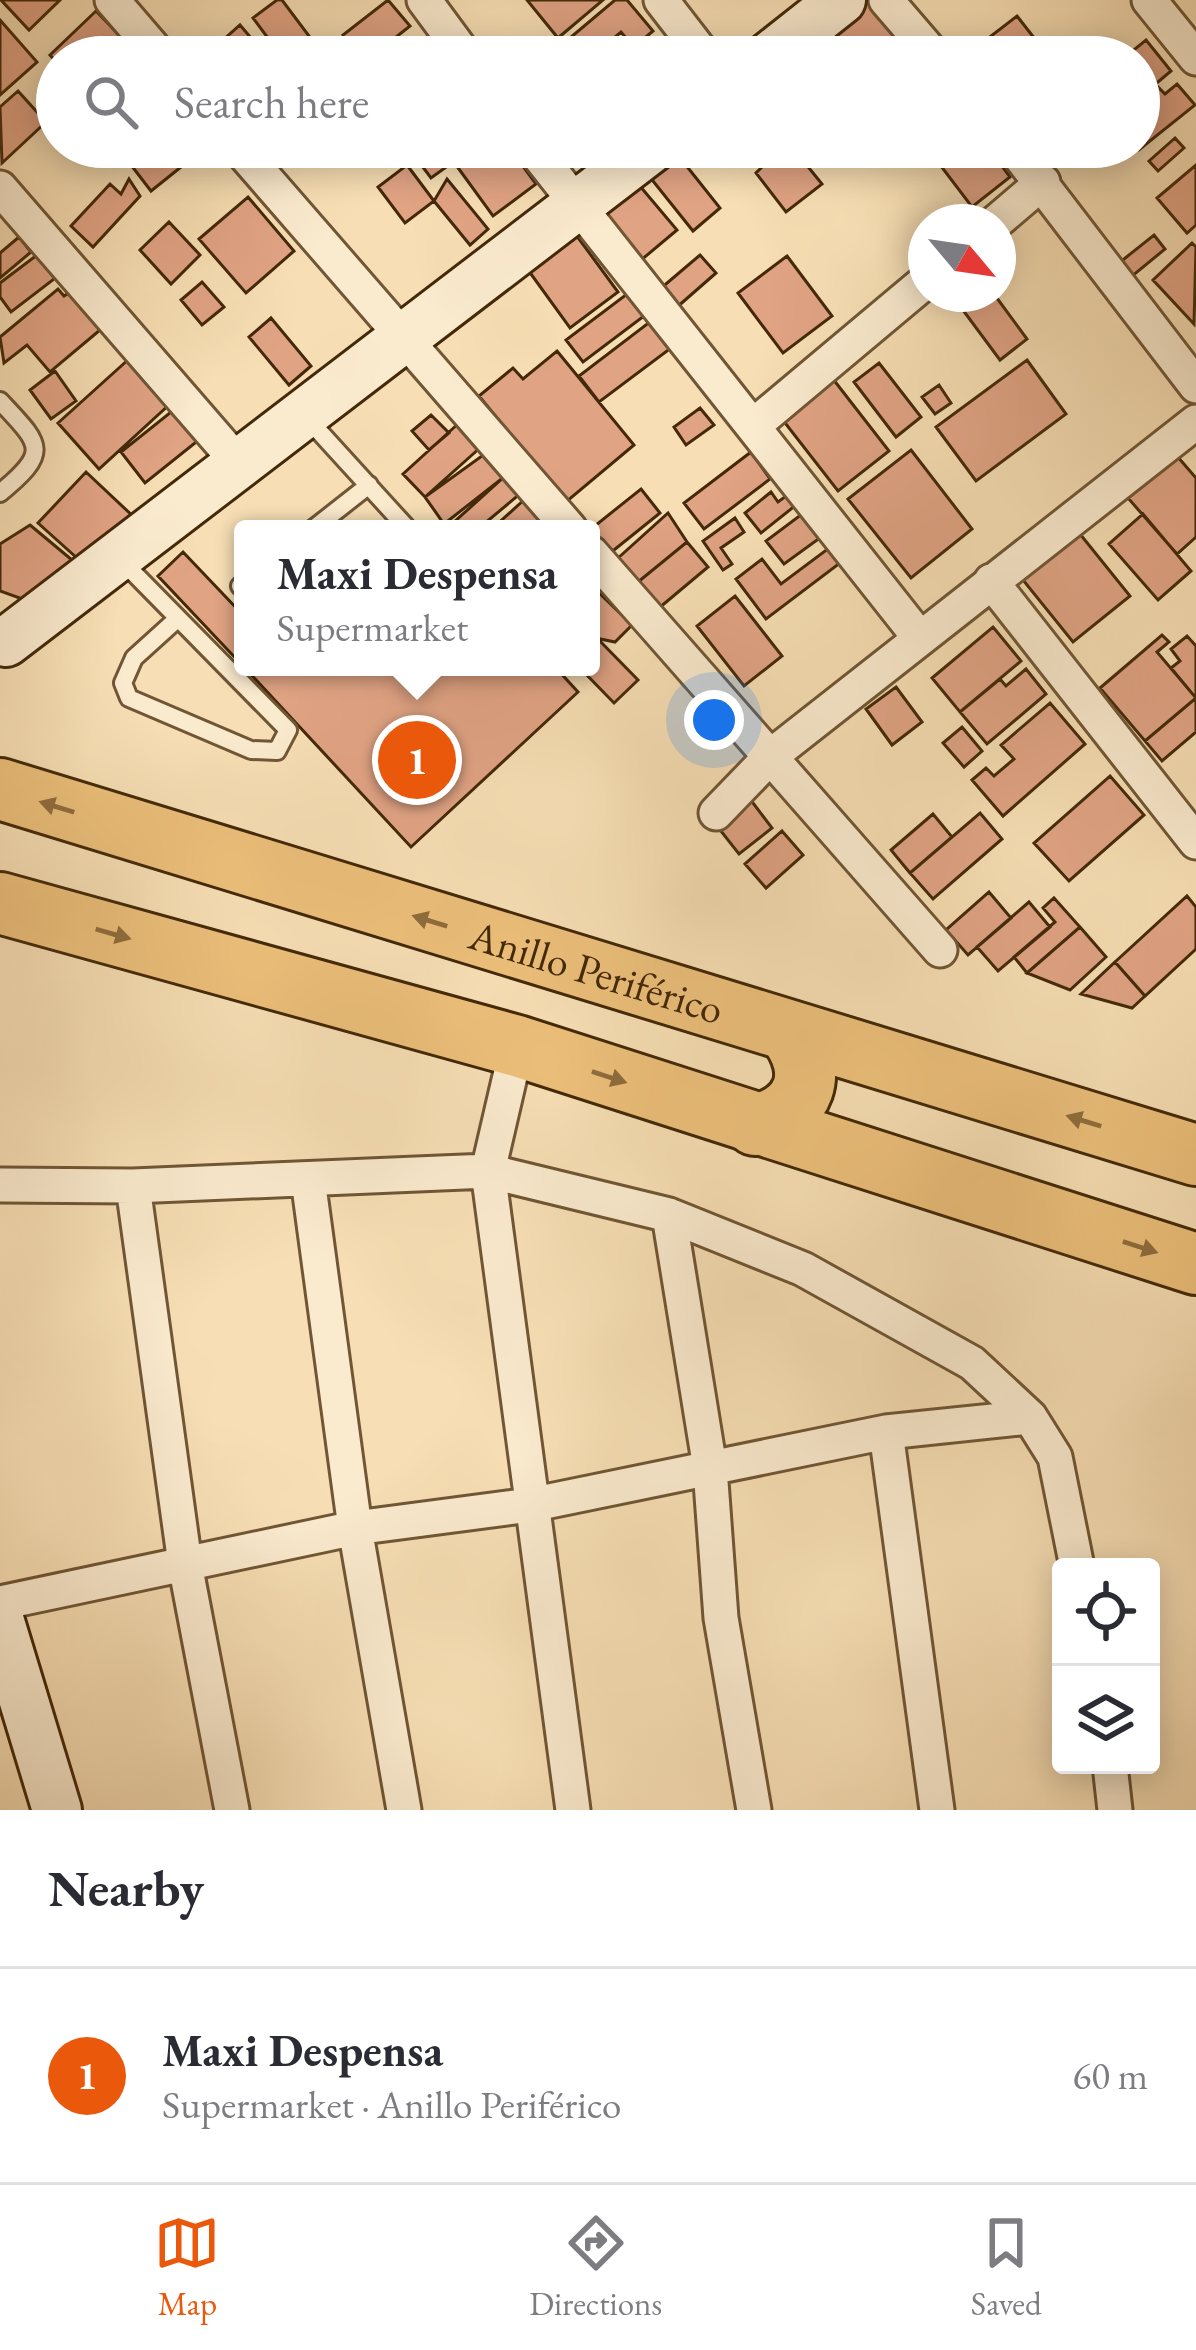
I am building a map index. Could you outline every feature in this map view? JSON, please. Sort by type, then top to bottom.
[{"type":"highway","name":"Anillo Periférico","points":[[0,789],[1196,1155]]},
{"type":"highway","points":[[0,903],[517,1046],[1196,1264]]},
{"type":"highway","points":[[755,1125],[780,1119],[804,1089],[808,1077],[804,1052],[788,1031]]},
{"type":"street","points":[[112,0],[142,36]]},
{"type":"street","points":[[424,0],[451,36]]},
{"type":"street","points":[[661,0],[689,36]]},
{"type":"street","points":[[796,36],[842,0]]},
{"type":"street","points":[[886,0],[917,36]]},
{"type":"street","points":[[1149,0],[1196,58]]},
{"type":"street","points":[[256,168],[562,520]]},
{"type":"street","points":[[547,168],[919,637]]},
{"type":"street","points":[[2,645],[626,168]]},
{"type":"street","points":[[1031,168],[1196,386]]},
{"type":"street","points":[[1016,205],[1043,182]]},
{"type":"street","points":[[0,188],[241,466]]},
{"type":"street","points":[[753,426],[908,295]]},
{"type":"street","points":[[716,813],[771,756],[919,637],[1191,436]]},
{"type":"street","points":[[600,563],[940,950]]},
{"type":"street","points":[[991,581],[1196,842]]},
{"type":"street","points":[[517,1046],[488,1171],[573,1810]]},
{"type":"street","points":[[0,1185],[133,1186],[488,1171],[669,1215],[803,1270],[972,1363],[1030,1417],[1055,1457],[1075,1558]]},
{"type":"street","points":[[308,1179],[355,1528],[404,1810]]},
{"type":"street","points":[[133,1186],[185,1564],[232,1810]]},
{"type":"street","points":[[669,1215],[710,1468],[721,1618],[754,1810]]},
{"type":"street","points":[[0,1603],[355,1528],[530,1505],[886,1432],[1030,1417]]},
{"type":"street","points":[[886,1432],[937,1810]]},
{"type":"street","points":[[4,1645],[57,1810]]},
{"type":"street","points":[[1111,1774],[1115,1810]]},
{"type":"lane","points":[[0,401],[35,439],[38,451],[31,468],[0,493]]},
{"type":"lane","points":[[305,416],[400,520]]},
{"type":"lane","points":[[324,520],[369,485]]},
{"type":"lane","points":[[119,558],[288,730],[277,751],[250,750],[129,698],[123,683],[134,658],[176,620]]},
{"type":"building","points":[[1,0],[60,0],[29,30]]},
{"type":"building","points":[[282,0],[309,36],[266,36],[253,18]]},
{"type":"building","points":[[388,0],[410,26],[397,36],[343,35]]},
{"type":"building","points":[[527,0],[603,0],[560,36]]},
{"type":"building","points":[[615,0],[627,0],[653,31],[647,36],[621,32],[572,36]]},
{"type":"building","points":[[858,2],[877,5],[901,36],[838,36],[830,27]]},
{"type":"building","points":[[96,11],[120,36],[70,36]]},
{"type":"building","points":[[1017,16],[1033,36],[991,36]]},
{"type":"building","points":[[0,20],[36,63],[0,95]]},
{"type":"building","points":[[240,25],[249,36],[228,36]]},
{"type":"building","points":[[1160,57],[1171,71],[1160,80]]},
{"type":"building","points":[[1177,84],[1195,105],[1160,133],[1160,89],[1165,94]]},
{"type":"building","points":[[18,91],[36,111],[36,131],[2,163],[0,107]]},
{"type":"building","points":[[1175,138],[1184,148],[1158,171],[1160,151]]},
{"type":"building","points":[[1196,165],[1196,225],[1187,233],[1157,198]]},
{"type":"building","points":[[133,168],[180,168],[151,191]]},
{"type":"building","points":[[409,168],[434,201],[405,223],[378,187]]},
{"type":"building","points":[[424,168],[445,168],[431,178]]},
{"type":"building","points":[[458,168],[524,168],[536,184],[493,216]]},
{"type":"building","points":[[659,168],[688,168],[720,208],[693,231],[649,176]]},
{"type":"building","points":[[761,168],[809,168],[822,184],[786,212],[756,173]]},
{"type":"building","points":[[942,168],[1003,168],[1010,177],[970,204]]},
{"type":"building","points":[[129,179],[140,196],[93,247],[71,226],[110,184],[121,194]]},
{"type":"building","points":[[447,179],[488,229],[470,245],[434,201]]},
{"type":"building","points":[[634,179],[677,230],[640,261],[597,211]]},
{"type":"building","points":[[248,197],[294,251],[246,293],[199,239]]},
{"type":"building","points":[[169,222],[200,255],[171,284],[140,250]]},
{"type":"building","points":[[571,228],[618,292],[570,328],[523,263]]},
{"type":"building","points":[[1154,235],[1165,249],[1131,277],[1119,263]]},
{"type":"building","points":[[19,237],[31,252],[0,278],[0,253]]},
{"type":"building","points":[[1192,243],[1196,247],[1194,324],[1153,280]]},
{"type":"building","points":[[41,252],[58,276],[11,312],[0,297],[0,283]]},
{"type":"building","points":[[700,255],[716,273],[676,308],[660,289]]},
{"type":"building","points":[[787,256],[832,316],[783,353],[738,293]]},
{"type":"building","points":[[202,282],[224,307],[202,325],[181,300]]},
{"type":"building","points":[[76,288],[106,325],[50,372],[27,345],[4,363],[0,337],[58,289],[64,296]]},
{"type":"building","points":[[631,291],[648,313],[583,362],[566,340]]},
{"type":"building","points":[[964,312],[1007,312],[1027,339],[1000,360]]},
{"type":"building","points":[[271,318],[311,366],[289,385],[249,337]]},
{"type":"building","points":[[651,321],[671,348],[599,402],[579,376]]},
{"type":"building","points":[[557,351],[634,445],[566,502],[479,396],[513,368],[523,379]]},
{"type":"building","points":[[130,358],[171,403],[99,469],[58,423]]},
{"type":"building","points":[[1027,360],[1066,414],[976,481],[936,427]]},
{"type":"building","points":[[879,363],[921,417],[896,437],[854,382]]},
{"type":"building","points":[[55,371],[76,401],[51,419],[30,390]]},
{"type":"building","points":[[833,379],[889,451],[838,491],[782,419]]},
{"type":"building","points":[[939,385],[951,403],[935,414],[922,397]]},
{"type":"building","points":[[181,404],[205,435],[145,483],[121,452]]},
{"type":"building","points":[[700,408],[714,425],[686,445],[674,427]]},
{"type":"building","points":[[431,415],[449,433],[429,450],[412,431]]},
{"type":"building","points":[[460,422],[482,446],[425,497],[403,474]]},
{"type":"building","points":[[911,450],[972,529],[911,578],[848,499]]},
{"type":"building","points":[[751,452],[770,479],[704,529],[684,503]]},
{"type":"building","points":[[486,453],[504,477],[449,520],[441,520],[425,497]]},
{"type":"building","points":[[1177,456],[1196,478],[1196,537],[1177,554],[1128,498]]},
{"type":"building","points":[[86,472],[137,520],[87,567],[38,523]]},
{"type":"building","points":[[504,477],[521,493],[489,520],[456,520]]},
{"type":"building","points":[[641,489],[660,513],[609,554],[600,542],[600,522]]},
{"type":"building","points":[[793,491],[796,505],[761,533],[745,513],[771,492],[778,502]]},
{"type":"building","points":[[526,498],[545,519],[544,520],[502,520]]},
{"type":"building","points":[[806,511],[824,535],[784,564],[766,541]]},
{"type":"building","points":[[668,513],[687,542],[638,582],[617,559]]},
{"type":"building","points":[[1143,514],[1191,571],[1158,600],[1109,544]]},
{"type":"building","points":[[735,518],[744,532],[721,548],[732,564],[723,570],[703,541]]},
{"type":"building","points":[[30,525],[78,565],[28,601],[0,591],[0,544]]},
{"type":"building","points":[[1080,534],[1130,596],[1073,642],[1023,580]]},
{"type":"building","points":[[687,542],[708,567],[659,608],[638,582]]},
{"type":"building","points":[[829,548],[840,563],[766,619],[736,579],[762,559],[781,584]]},
{"type":"building","points":[[183,552],[234,606],[234,657],[158,576]]},
{"type":"building","points":[[600,594],[632,625],[615,642],[600,639]]},
{"type":"building","points":[[735,596],[782,656],[744,686],[697,626]]},
{"type":"building","points":[[993,627],[1021,661],[960,712],[932,678]]},
{"type":"building","points":[[1162,635],[1169,642],[1157,652],[1196,698],[1145,741],[1100,688]]},
{"type":"building","points":[[1187,636],[1196,646],[1196,698],[1171,668],[1180,661],[1171,649]]},
{"type":"building","points":[[600,641],[638,680],[614,703],[588,676],[600,676]]},
{"type":"building","points":[[1026,669],[1046,694],[987,744],[960,712],[1000,679],[1006,686]]},
{"type":"building","points":[[252,676],[563,676],[578,692],[411,847]]},
{"type":"building","points":[[896,687],[922,722],[892,745],[866,709]]},
{"type":"building","points":[[1196,698],[1196,732],[1162,761],[1145,741]]},
{"type":"building","points":[[1050,703],[1085,744],[1003,816],[972,780],[986,768],[994,776],[1014,759],[1001,745]]},
{"type":"building","points":[[962,727],[982,751],[964,767],[943,743]]},
{"type":"building","points":[[1110,776],[1144,815],[1069,881],[1034,843]]},
{"type":"building","points":[[747,795],[772,828],[739,854],[713,821]]},
{"type":"building","points":[[980,813],[1002,839],[933,899],[910,873]]},
{"type":"building","points":[[933,814],[952,837],[910,873],[891,850]]},
{"type":"building","points":[[782,831],[803,855],[766,888],[745,864]]},
{"type":"building","points":[[989,892],[1011,918],[968,955],[946,930]]},
{"type":"building","points":[[1187,896],[1196,907],[1196,949],[1145,996],[1115,962]]},
{"type":"building","points":[[1054,898],[1080,927],[1027,973],[1014,957],[1055,922],[1043,908]]},
{"type":"building","points":[[1029,902],[1050,927],[998,971],[977,947]]},
{"type":"building","points":[[1080,927],[1106,957],[1070,990],[1027,973]]},
{"type":"building","points":[[1115,962],[1145,996],[1132,1008],[1081,994]]},
{"type":"place","name":"Maxi Despensa","points":[[417,760]]}]
